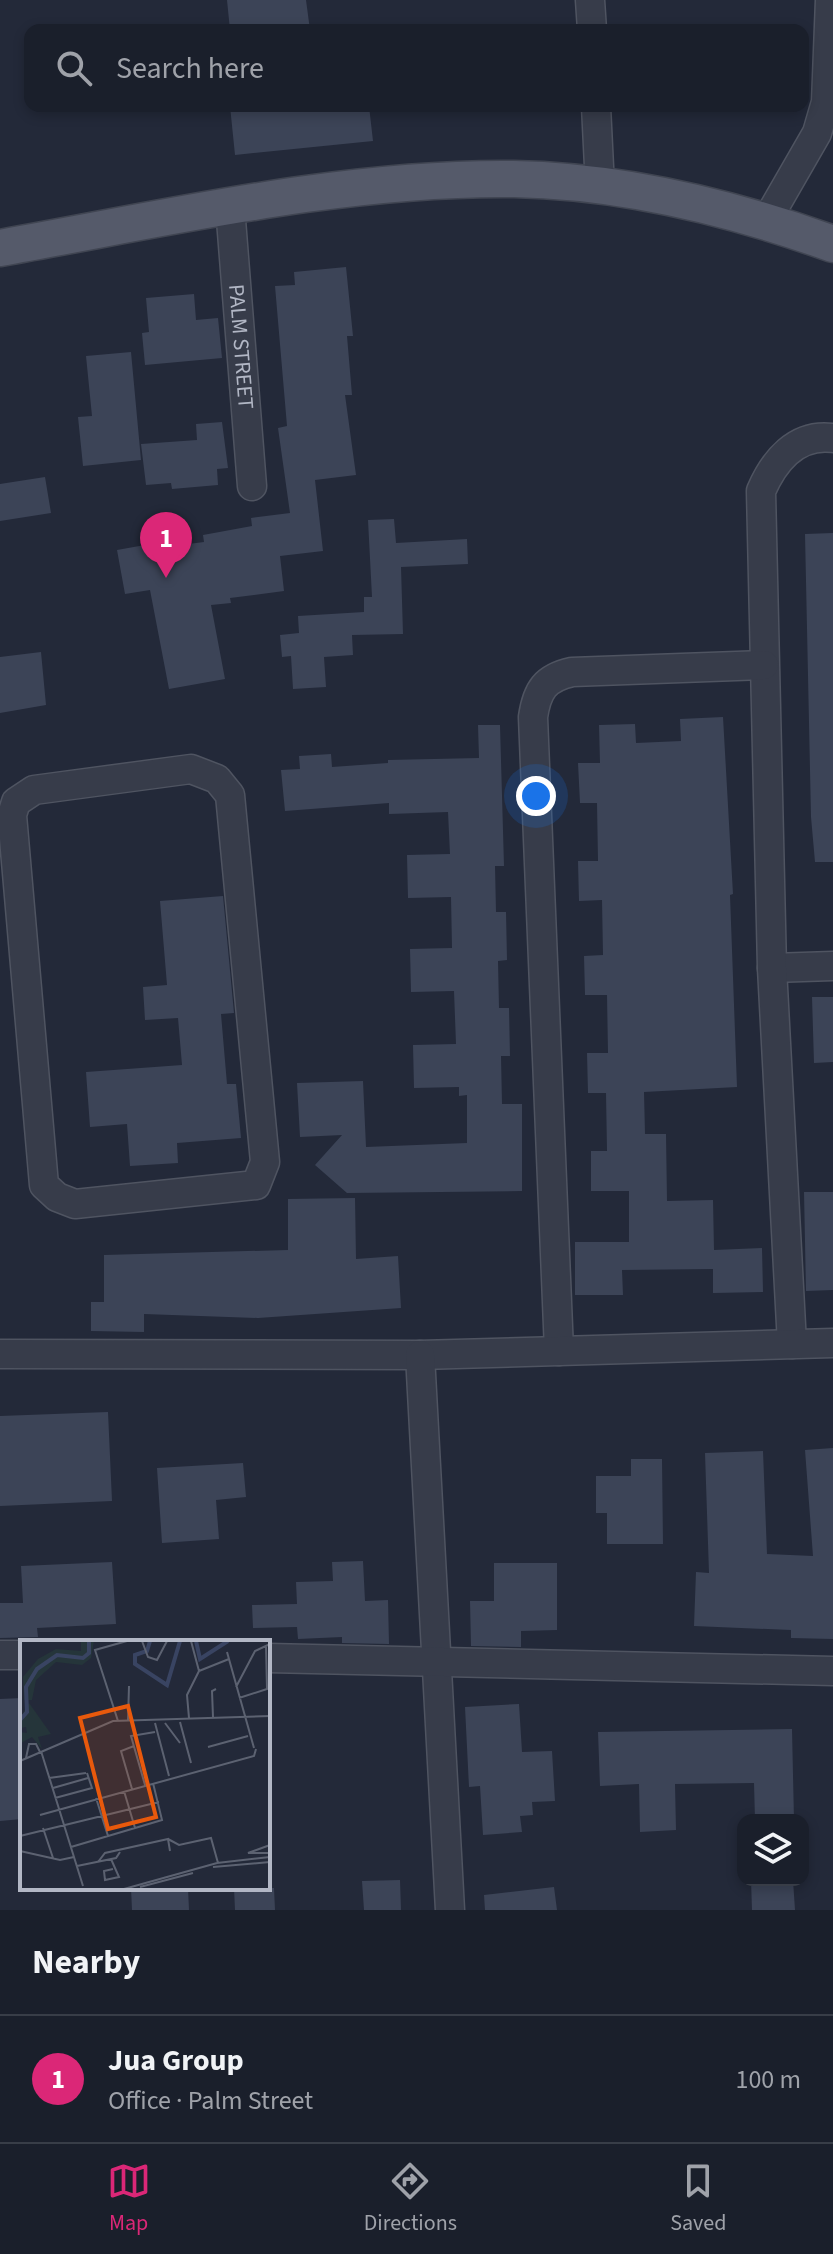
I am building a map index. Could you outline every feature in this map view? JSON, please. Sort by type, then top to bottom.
[{"type":"main road","points":[[0,248],[374,185],[515,179],[600,187],[767,220],[833,244]]},
{"type":"street","points":[[590,0],[592,24]]},
{"type":"street","points":[[767,220],[817,133],[826,102],[830,0]]},
{"type":"street","points":[[596,112],[600,187]]},
{"type":"street","name":"PALM STREET","points":[[230,207],[252,486]]},
{"type":"street","points":[[792,1344],[772,968],[761,491],[774,463],[793,446],[824,437],[833,438]]},
{"type":"street","points":[[559,1351],[533,717],[536,697],[544,683],[572,672],[764,665]]},
{"type":"street","points":[[191,769],[217,779],[230,795],[265,1162],[256,1185],[75,1204],[57,1197],[44,1185],[9,903],[12,815],[16,802],[34,790],[191,769]]},
{"type":"street","points":[[772,968],[833,966]]},
{"type":"street","points":[[0,1354],[420,1355],[833,1343]]},
{"type":"street","points":[[420,1355],[439,1659],[450,1910]]},
{"type":"street","points":[[270,1658],[439,1659],[833,1671]]},
{"type":"building","points":[[227,0],[306,0],[309,24],[229,24]]},
{"type":"building","points":[[231,112],[370,112],[373,141],[235,155]]},
{"type":"building","points":[[346,267],[353,336],[347,336],[352,395],[345,395],[356,475],[315,480],[323,551],[280,556],[284,591],[230,598],[231,603],[211,605],[225,679],[169,689],[150,590],[125,594],[117,550],[156,543],[157,548],[204,542],[203,535],[252,526],[251,518],[290,513],[278,428],[287,426],[275,286],[295,285],[294,272]]},
{"type":"building","points":[[194,294],[196,320],[218,318],[222,358],[145,365],[142,333],[149,332],[146,298]]},
{"type":"building","points":[[131,352],[141,460],[83,466],[78,417],[92,416],[86,356]]},
{"type":"building","points":[[222,422],[228,468],[217,469],[218,485],[172,489],[171,483],[146,485],[141,444],[197,440],[196,424]]},
{"type":"building","points":[[45,477],[51,513],[0,521],[0,484]]},
{"type":"building","points":[[394,519],[396,543],[467,539],[468,564],[401,567],[403,634],[352,635],[353,655],[324,657],[326,687],[293,689],[291,656],[282,657],[280,635],[299,633],[298,616],[364,612],[364,597],[372,597],[368,520]]},
{"type":"building","points":[[833,533],[833,862],[815,862],[811,817],[805,534]]},
{"type":"building","points":[[41,652],[46,705],[0,713],[0,657]]},
{"type":"building","points":[[723,717],[733,894],[730,895],[737,1087],[644,1092],[645,1134],[666,1134],[667,1201],[713,1200],[714,1250],[762,1248],[763,1292],[713,1293],[713,1269],[622,1270],[623,1295],[575,1295],[575,1242],[629,1242],[629,1191],[591,1191],[591,1151],[607,1151],[606,1093],[588,1093],[587,1053],[608,1053],[607,995],[585,995],[584,956],[603,955],[602,900],[579,901],[578,861],[598,861],[597,803],[580,803],[578,763],[600,763],[599,725],[635,724],[636,743],[681,741],[680,719]]},
{"type":"building","points":[[478,725],[500,725],[504,866],[495,866],[496,912],[506,912],[507,960],[498,961],[499,1008],[509,1008],[510,1056],[501,1056],[502,1104],[522,1104],[522,1191],[347,1193],[315,1165],[342,1135],[300,1137],[297,1083],[363,1081],[366,1147],[467,1143],[467,1095],[459,1096],[459,1087],[414,1088],[413,1045],[456,1044],[454,991],[411,992],[410,949],[452,948],[451,897],[408,898],[407,855],[450,854],[448,812],[389,814],[389,803],[285,811],[281,770],[300,769],[299,756],[331,754],[332,767],[388,763],[388,760],[479,758]]},
{"type":"building","points":[[223,896],[234,1013],[221,1014],[227,1084],[236,1084],[241,1138],[177,1143],[178,1163],[130,1166],[127,1124],[90,1127],[86,1072],[182,1065],[178,1018],[145,1020],[143,987],[167,985],[160,901]]},
{"type":"building","points":[[812,997],[833,997],[833,1062],[814,1063]]},
{"type":"building","points":[[804,1192],[833,1192],[833,1290],[806,1291]]},
{"type":"building","points":[[355,1198],[356,1259],[398,1256],[401,1308],[258,1318],[144,1314],[144,1332],[91,1331],[91,1302],[104,1302],[104,1255],[288,1250],[288,1199]]},
{"type":"building","points":[[108,1412],[112,1501],[0,1506],[0,1416]]},
{"type":"building","points":[[833,1448],[833,1639],[791,1638],[791,1630],[694,1626],[696,1572],[709,1573],[705,1453],[763,1451],[767,1554],[813,1556],[805,1450]]},
{"type":"building","points":[[631,1459],[662,1459],[663,1544],[607,1544],[607,1513],[596,1513],[596,1476],[631,1476]]},
{"type":"building","points":[[243,1463],[246,1497],[216,1500],[219,1539],[162,1543],[157,1468]]},
{"type":"building","points":[[363,1561],[365,1601],[388,1600],[389,1644],[342,1643],[342,1637],[298,1639],[297,1627],[253,1628],[252,1605],[297,1604],[296,1582],[333,1581],[332,1562]]},
{"type":"building","points":[[112,1562],[116,1624],[37,1628],[38,1637],[0,1638],[0,1603],[23,1603],[21,1566]]},
{"type":"building","points":[[494,1563],[557,1563],[557,1630],[521,1631],[521,1647],[471,1646],[470,1601],[494,1601]]},
{"type":"building","points":[[20,1698],[20,1819],[0,1821],[0,1699]]},
{"type":"building","points":[[519,1704],[522,1752],[552,1751],[555,1801],[532,1802],[533,1815],[520,1816],[522,1832],[483,1835],[480,1786],[469,1787],[465,1707]]},
{"type":"building","points":[[792,1729],[794,1814],[755,1814],[754,1783],[675,1784],[676,1830],[640,1832],[639,1784],[600,1786],[598,1732]]},
{"type":"building","points":[[400,1880],[401,1910],[364,1910],[362,1881]]},
{"type":"building","points":[[751,1886],[793,1886],[795,1910],[752,1910]]},
{"type":"building","points":[[554,1887],[557,1910],[485,1910],[484,1895]]},
{"type":"building","points":[[274,1888],[275,1910],[235,1910],[234,1890]]},
{"type":"building","points":[[131,1890],[188,1890],[189,1910],[132,1910]]},
{"type":"place","name":"Jua Group","points":[[166,578]]}]
